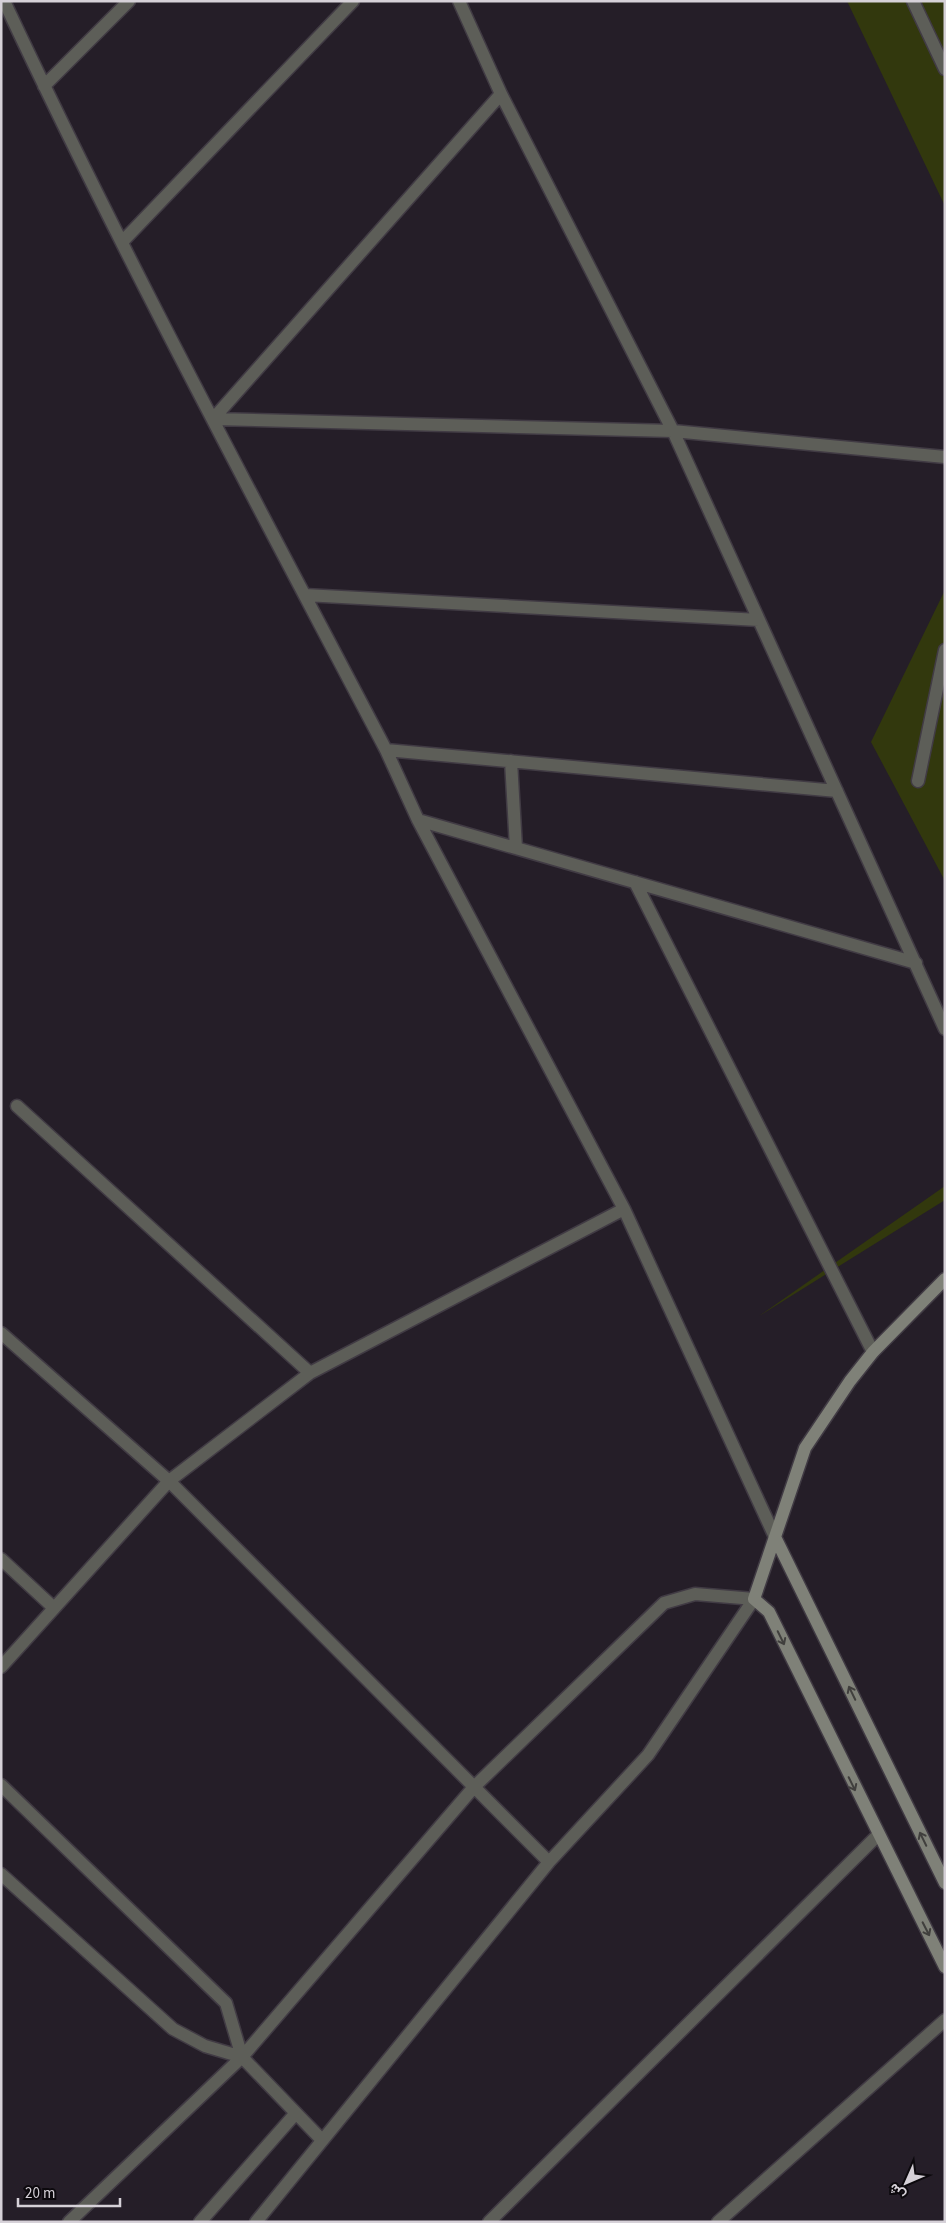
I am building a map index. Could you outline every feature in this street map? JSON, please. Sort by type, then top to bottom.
[{"type":"street","points":[[4,1],[122,242],[386,750],[418,820],[624,1209],[776,1538],[945,1883]]},
{"type":"street","points":[[44,86],[129,1]]},
{"type":"street","points":[[122,242],[353,1]]},
{"type":"street","points":[[458,1],[501,94],[673,432],[945,1029]]},
{"type":"street","points":[[913,1],[945,69]]},
{"type":"street","points":[[213,419],[501,94]]},
{"type":"street","points":[[213,419],[673,432],[945,458]]},
{"type":"street","points":[[305,595],[759,620]]},
{"type":"street","points":[[918,781],[945,650]]},
{"type":"street","points":[[386,750],[837,791]]},
{"type":"street","points":[[511,761],[516,848]]},
{"type":"street","points":[[418,820],[916,963]]},
{"type":"street","points":[[635,882],[873,1352]]},
{"type":"street","points":[[17,1106],[310,1373]]},
{"type":"street","points":[[1,1667],[169,1481],[310,1373],[624,1209]]},
{"type":"street","points":[[256,2222],[321,2139],[549,1862],[648,1755],[754,1599],[805,1448],[850,1381],[873,1352],[945,1279]]},
{"type":"street","points":[[1,1333],[169,1481],[549,1862]]},
{"type":"street","points":[[1,1559],[54,1608]]},
{"type":"street","points":[[69,2222],[242,2057],[474,1787],[664,1603],[695,1594],[754,1599],[768,1612],[945,1967]]},
{"type":"street","points":[[1,1785],[226,2003],[242,2057],[321,2139]]},
{"type":"street","points":[[489,2222],[878,1835]]},
{"type":"street","points":[[1,1874],[173,2029],[205,2046],[242,2057]]},
{"type":"street","points":[[718,2222],[945,2020]]},
{"type":"street","points":[[200,2222],[296,2113]]},
{"type":"green space","points":[[847,1],[945,1],[945,206]]},
{"type":"green space","points":[[945,590],[945,881],[871,742]]},
{"type":"green space","points":[[945,1186],[945,1200],[759,1316]]}]
